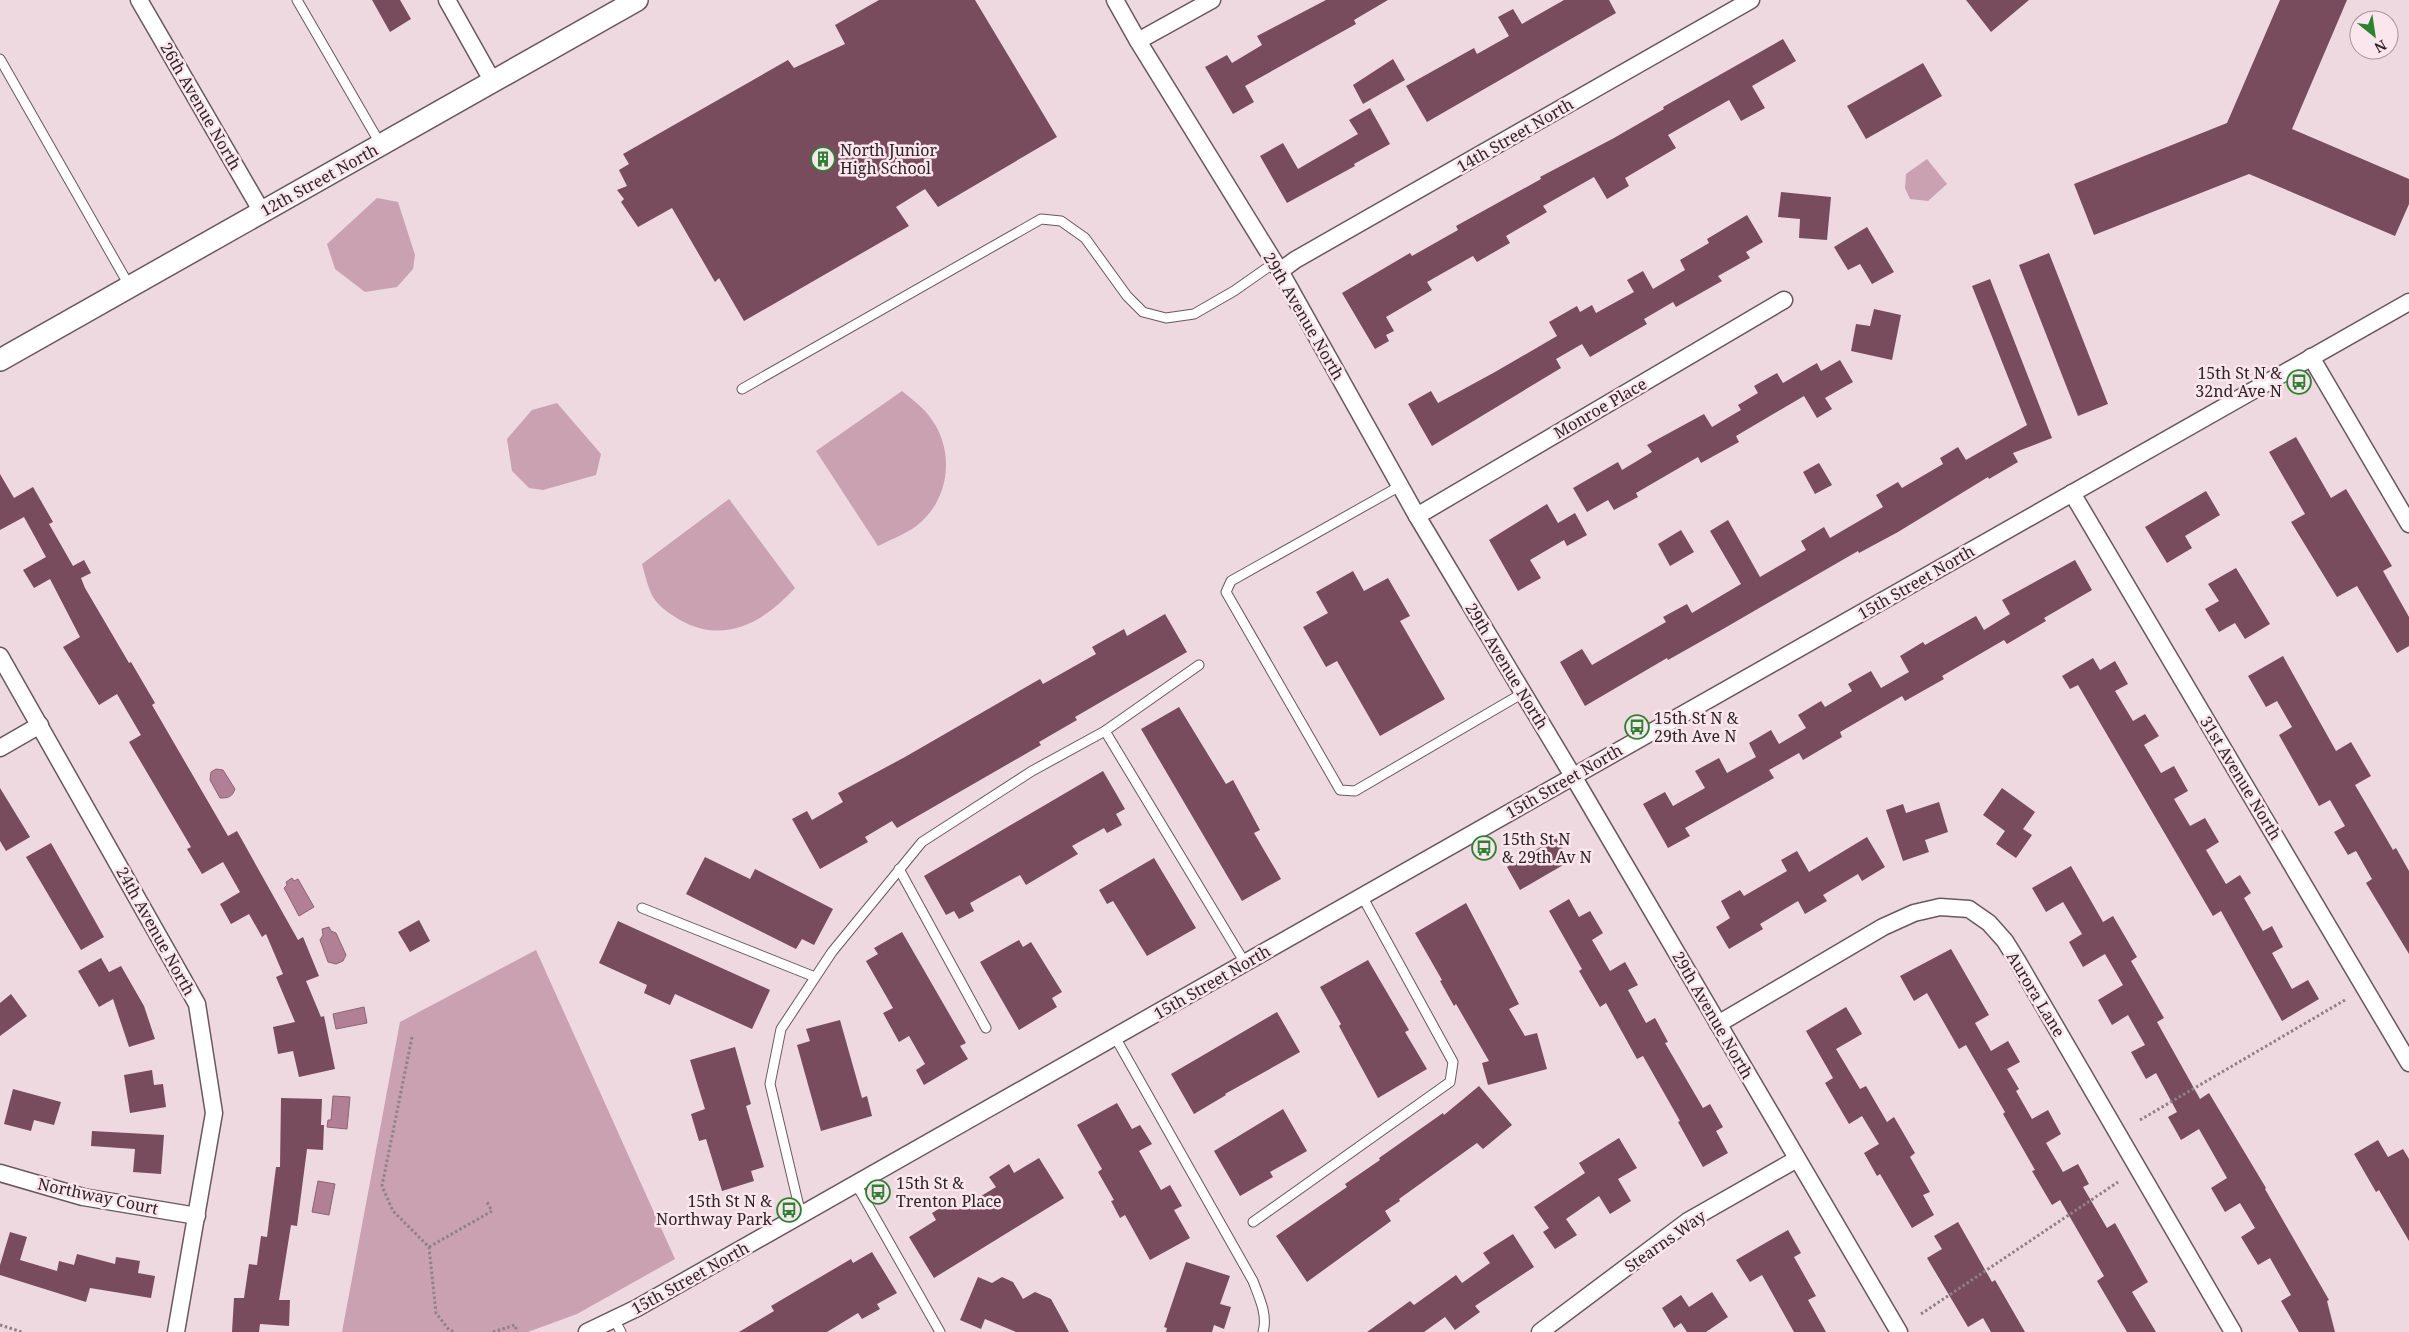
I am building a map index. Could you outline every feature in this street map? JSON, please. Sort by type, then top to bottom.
[{"type":"street","name":"26th Avenue North","points":[[139,0],[262,212]]},
{"type":"street","points":[[446,0],[493,82]]},
{"type":"street","name":"29th Avenue North","points":[[1115,0],[1138,42],[1277,267],[1417,516],[1573,776],[1899,1332]]},
{"type":"street","points":[[1138,42],[1212,0]]},
{"type":"street","name":"14th Street North","points":[[1277,267],[1295,260],[1751,0]]},
{"type":"street","name":"12th Street North","points":[[0,360],[493,82],[625,3]]},
{"type":"street","name":"Monroe Place","points":[[1417,516],[1784,300]]},
{"type":"street","name":"15th Street North","points":[[587,1332],[618,1326],[801,1215],[2409,302]]},
{"type":"street","points":[[2311,358],[2409,524]]},
{"type":"street","name":"31st Avenue North","points":[[2072,493],[2409,1063]]},
{"type":"street","name":"24th Avenue North","points":[[0,656],[198,1004],[214,1113],[176,1332]]},
{"type":"street","points":[[0,748],[40,725]]},
{"type":"street","name":"Aurora Lane","points":[[1718,1024],[1883,927],[1914,913],[1940,907],[1969,909],[1988,923],[2005,941],[2233,1332]]},
{"type":"street","name":"Stearns Way","points":[[1540,1332],[1688,1221],[1797,1159]]},
{"type":"street","name":"Northway Court","points":[[0,1173],[84,1197],[197,1216]]},
{"type":"lane","points":[[297,0],[381,145]]},
{"type":"lane","points":[[0,59],[130,287]]},
{"type":"lane","points":[[742,389],[1041,219],[1061,221],[1085,238],[1128,296],[1143,312],[1166,318],[1194,314],[1277,267]]},
{"type":"lane","points":[[1400,486],[1231,582],[1226,592],[1340,790],[1355,791],[1523,693]]},
{"type":"lane","points":[[801,1215],[770,1084],[780,1029],[832,952],[922,842],[1032,771],[1105,731],[1199,665]]},
{"type":"lane","points":[[1105,731],[1245,963]]},
{"type":"lane","points":[[899,869],[986,1028]]},
{"type":"lane","points":[[1253,1222],[1450,1082],[1453,1062],[1362,896]]},
{"type":"lane","points":[[642,908],[815,977]]},
{"type":"lane","points":[[1115,1037],[1253,1282],[1263,1306],[1265,1325],[1263,1332]]},
{"type":"lane","points":[[856,1184],[940,1332]]},
{"type":"path","points":[[2140,1120],[2345,1000]]},
{"type":"path","points":[[412,1037],[382,1186],[393,1211],[429,1247],[436,1313],[449,1330],[454,1332]]},
{"type":"path","points":[[1921,1314],[2118,1182]]},
{"type":"path","points":[[429,1247],[492,1211],[487,1202]]},
{"type":"path","points":[[0,1325],[22,1332]]},
{"type":"path","points":[[493,1332],[514,1325],[517,1332]]},
{"type":"shaded area","points":[[1927,159],[1947,184],[1928,201],[1910,199],[1905,188],[1906,174]]},
{"type":"shaded area","points":[[377,198],[398,202],[415,255],[413,269],[397,287],[365,292],[335,269],[327,244]]},
{"type":"shaded area","points":[[902,391],[926,412],[939,432],[944,445],[946,473],[938,499],[931,511],[921,522],[906,533],[878,546],[816,451]]},
{"type":"shaded area","points":[[557,403],[601,454],[596,475],[543,490],[529,488],[512,471],[507,439],[532,410]]},
{"type":"shaded area","points":[[729,499],[795,588],[770,611],[757,620],[742,626],[728,630],[696,627],[680,620],[655,601],[642,564]]},
{"type":"shaded area","points":[[216,769],[223,770],[235,789],[233,794],[226,798],[220,798],[210,780],[211,772]]},
{"type":"shaded area","points":[[292,878],[294,881],[298,879],[314,907],[299,916],[284,888],[287,885],[286,882]]},
{"type":"shaded area","points":[[329,927],[331,931],[336,933],[346,955],[343,961],[336,964],[328,962],[320,940],[323,935],[322,929]]},
{"type":"shaded area","points":[[536,950],[675,1259],[577,1314],[528,1332],[342,1332],[400,1022]]},
{"type":"shaded area","points":[[364,1007],[367,1023],[336,1029],[333,1014]]},
{"type":"shaded area","points":[[333,1096],[350,1097],[347,1129],[327,1127],[328,1120],[331,1120]]},
{"type":"shaded area","points":[[318,1181],[335,1184],[329,1215],[312,1212]]},
{"type":"building","points":[[372,0],[400,0],[411,19],[390,32]]},
{"type":"building","name":"North Junior High School","points":[[879,0],[975,0],[1057,137],[938,207],[925,189],[896,207],[909,226],[744,321],[719,278],[715,282],[672,208],[638,227],[621,202],[624,199],[617,190],[627,186],[619,170],[629,164],[623,154],[788,60],[794,68],[845,44],[835,25]]},
{"type":"building","points":[[1326,0],[1388,0],[1354,20],[1356,24],[1245,86],[1254,102],[1233,114],[1205,67],[1227,55],[1232,63],[1262,45],[1257,36]]},
{"type":"building","points":[[1564,0],[1609,0],[1616,13],[1427,122],[1406,86],[1474,48],[1477,54],[1509,36],[1498,17],[1513,9],[1522,24]]},
{"type":"building","points":[[1966,0],[2029,0],[1991,32]]},
{"type":"building","points":[[2280,0],[2347,0],[2292,129],[2409,179],[2409,204],[2395,236],[2249,174],[2094,235],[2074,184],[2227,123]]},
{"type":"building","points":[[1783,39],[1796,61],[1752,86],[1765,108],[1741,121],[1729,100],[1668,135],[1676,148],[1625,178],[1629,186],[1607,199],[1594,177],[1543,206],[1547,212],[1506,236],[1510,243],[1477,262],[1473,256],[1427,282],[1432,290],[1386,317],[1394,331],[1386,335],[1389,341],[1375,349],[1342,293],[1410,253],[1412,256],[1458,230],[1456,226],[1541,179],[1540,177],[1614,138],[1664,109],[1663,107]]},
{"type":"building","points":[[1393,59],[1405,80],[1363,104],[1353,85]]},
{"type":"building","points":[[1923,63],[1942,96],[1866,139],[1847,106]]},
{"type":"building","points":[[1370,108],[1390,144],[1354,164],[1355,166],[1287,203],[1260,156],[1283,143],[1298,169],[1358,134],[1349,120]]},
{"type":"building","points":[[1781,192],[1831,197],[1827,240],[1799,238],[1800,219],[1778,217]]},
{"type":"building","points":[[1747,215],[1763,242],[1746,252],[1750,258],[1718,276],[1722,281],[1676,307],[1673,302],[1644,319],[1647,324],[1590,357],[1582,344],[1556,359],[1561,368],[1432,446],[1408,404],[1431,391],[1438,403],[1495,372],[1557,336],[1549,322],[1577,306],[1580,312],[1592,305],[1596,313],[1634,292],[1627,280],[1643,271],[1653,289],[1685,270],[1680,260],[1709,243],[1707,239]]},
{"type":"building","points":[[1867,227],[1894,272],[1872,284],[1860,264],[1848,270],[1834,247]]},
{"type":"building","points":[[2049,253],[2108,404],[2078,416],[2019,265]]},
{"type":"building","points":[[1990,279],[2052,438],[2013,453],[2018,462],[1989,479],[1988,477],[1898,532],[1859,553],[1858,551],[1585,706],[1560,662],[1582,649],[1592,665],[1666,622],[1663,617],[1687,604],[1692,613],[1741,584],[1710,531],[1728,520],[1760,577],[1806,550],[1801,541],[1824,527],[1830,538],[1883,507],[1876,495],[1898,482],[1902,488],[1943,464],[1940,458],[1958,447],[1966,460],[2027,425],[1972,286]]},
{"type":"building","points":[[1874,309],[1901,315],[1892,360],[1851,351],[1856,324],[1870,326]]},
{"type":"building","points":[[1840,360],[1853,382],[1825,398],[1832,409],[1817,418],[1804,396],[1736,436],[1739,442],[1701,463],[1698,457],[1636,493],[1638,497],[1614,510],[1608,500],[1587,512],[1573,488],[1618,462],[1622,470],[1652,452],[1647,445],[1704,414],[1712,427],[1741,410],[1738,405],[1758,393],[1754,386],[1777,373],[1783,383],[1817,363],[1821,371]]},
{"type":"building","points":[[2296,437],[2331,498],[2346,489],[2392,566],[2383,571],[2409,617],[2409,646],[2397,653],[2357,586],[2337,597],[2291,522],[2305,514],[2269,452]]},
{"type":"building","points":[[1819,463],[1832,485],[1815,494],[1803,472]]},
{"type":"building","points":[[0,474],[14,498],[33,487],[53,522],[49,524],[73,566],[84,560],[91,573],[81,578],[85,588],[155,703],[152,705],[228,836],[237,831],[298,940],[303,937],[319,976],[306,981],[321,1017],[324,1016],[335,1069],[299,1077],[293,1051],[278,1054],[273,1027],[295,1022],[276,977],[283,974],[266,934],[262,937],[249,914],[231,924],[220,904],[240,892],[223,862],[202,874],[187,849],[191,847],[129,742],[141,735],[117,694],[99,705],[63,647],[80,637],[50,579],[34,588],[23,570],[46,557],[24,517],[0,530]]},
{"type":"building","points":[[2206,491],[2220,515],[2185,536],[2192,548],[2167,563],[2145,527]]},
{"type":"building","points":[[1547,504],[1558,523],[1575,513],[1587,535],[1567,546],[1564,540],[1530,560],[1541,578],[1518,591],[1489,540]]},
{"type":"building","points":[[1681,530],[1694,552],[1670,566],[1658,544]]},
{"type":"building","points":[[2075,560],[2092,590],[2044,618],[2046,621],[2007,644],[2004,640],[1942,676],[1944,679],[1905,701],[1902,696],[1840,732],[1842,737],[1803,760],[1799,753],[1769,770],[1774,778],[1685,828],[1690,836],[1668,848],[1643,804],[1665,792],[1673,806],[1705,788],[1695,771],[1719,758],[1727,773],[1756,757],[1749,743],[1771,730],[1779,744],[1806,728],[1798,715],[1821,701],[1825,707],[1852,691],[1848,684],[1871,671],[1881,688],[1909,672],[1900,656],[1923,642],[1925,645],[1976,616],[1984,630],[2010,614],[2002,600]]},
{"type":"building","points":[[2236,568],[2270,624],[2245,639],[2235,623],[2219,632],[2205,609],[2219,601],[2208,584]]},
{"type":"building","points":[[1353,571],[1364,591],[1388,578],[1410,616],[1400,621],[1445,699],[1380,736],[1337,661],[1326,667],[1303,627],[1328,613],[1316,592]]},
{"type":"building","points":[[1165,614],[1187,652],[1075,717],[1077,720],[1039,742],[1041,745],[897,828],[892,821],[865,837],[868,842],[820,869],[792,819],[807,811],[812,820],[843,802],[838,793],[905,757],[1040,679],[1043,684],[1096,654],[1092,647],[1124,629],[1127,636]]},
{"type":"building","points":[[2283,656],[2336,751],[2351,742],[2371,776],[2355,785],[2393,850],[2396,848],[2409,871],[2409,954],[2366,883],[2372,879],[2356,851],[2348,855],[2334,832],[2345,826],[2330,800],[2319,806],[2279,735],[2292,727],[2277,701],[2266,707],[2248,676]]},
{"type":"building","points":[[2093,658],[2100,670],[2115,661],[2128,684],[2115,691],[2133,721],[2145,714],[2159,736],[2144,745],[2161,773],[2174,766],[2188,791],[2174,799],[2190,826],[2205,818],[2219,842],[2206,850],[2226,884],[2240,875],[2251,893],[2244,898],[2263,931],[2272,926],[2283,947],[2272,953],[2292,989],[2308,980],[2319,999],[2282,1021],[2221,911],[2213,916],[2078,685],[2070,689],[2062,676]]},
{"type":"building","points":[[1179,707],[1226,784],[1233,780],[1260,830],[1254,833],[1281,879],[1242,901],[1141,729]]},
{"type":"building","points":[[1103,771],[1125,809],[1116,814],[1122,825],[1107,833],[1104,828],[1072,846],[1078,854],[1026,885],[1020,875],[970,903],[974,911],[959,919],[954,911],[946,915],[924,876]]},
{"type":"building","points":[[0,788],[30,837],[6,851],[0,841]]},
{"type":"building","points":[[2002,788],[2035,812],[2023,829],[2032,835],[2016,858],[1996,844],[2005,831],[1983,815]]},
{"type":"building","points":[[1939,802],[1948,832],[1925,840],[1929,852],[1903,861],[1886,810],[1903,804],[1906,813]]},
{"type":"building","points":[[1867,837],[1885,867],[1862,881],[1858,874],[1823,895],[1827,901],[1805,914],[1798,901],[1760,924],[1763,929],[1729,949],[1716,927],[1730,918],[1721,901],[1740,890],[1744,896],[1787,871],[1781,860],[1797,851],[1809,872]]},
{"type":"building","points":[[1556,838],[1570,861],[1520,890],[1507,867]]},
{"type":"building","points":[[51,843],[104,937],[81,950],[26,857]]},
{"type":"building","points":[[705,857],[750,879],[755,869],[833,909],[814,945],[802,939],[796,949],[686,894]]},
{"type":"building","points":[[1154,858],[1196,928],[1147,956],[1113,901],[1107,904],[1099,890]]},
{"type":"building","points":[[2071,866],[2103,922],[2113,916],[2137,957],[2131,961],[2164,1018],[2157,1022],[2200,1099],[2209,1093],[2266,1188],[2329,1300],[2327,1301],[2335,1332],[2299,1332],[2281,1301],[2291,1295],[2270,1258],[2258,1265],[2241,1237],[2255,1228],[2240,1203],[2225,1212],[2211,1188],[2227,1178],[2199,1129],[2181,1140],[2168,1117],[2177,1112],[2156,1073],[2146,1079],[2131,1052],[2145,1045],[2128,1015],[2112,1025],[2098,1000],[2123,985],[2105,954],[2083,967],[2069,942],[2082,934],[2063,902],[2046,912],[2032,888]]},
{"type":"building","points":[[1569,899],[1579,917],[1590,911],[1603,933],[1592,940],[1610,971],[1625,962],[1638,985],[1628,990],[1646,1023],[1655,1018],[1668,1042],[1665,1043],[1703,1108],[1710,1104],[1723,1127],[1716,1131],[1728,1153],[1703,1167],[1678,1122],[1680,1121],[1643,1056],[1637,1059],[1606,1003],[1600,1007],[1579,971],[1582,969],[1549,911]]},
{"type":"building","points":[[1466,903],[1519,1004],[1509,1009],[1525,1036],[1537,1033],[1547,1069],[1488,1085],[1482,1063],[1489,1061],[1456,1004],[1454,1006],[1440,981],[1442,980],[1415,933]]},
{"type":"building","points":[[419,920],[430,941],[410,952],[398,932]]},
{"type":"building","points":[[618,921],[770,990],[752,1029],[675,994],[670,1005],[644,993],[647,985],[599,963]]},
{"type":"building","points":[[902,932],[966,1043],[960,1046],[968,1059],[924,1085],[916,1070],[925,1064],[909,1036],[899,1042],[883,1013],[893,1008],[866,961],[878,954],[874,948]]},
{"type":"building","points":[[1019,940],[1023,947],[1031,942],[1062,992],[1052,998],[1057,1007],[1019,1030],[980,962]]},
{"type":"building","points":[[1951,949],[1989,1015],[1975,1023],[1991,1051],[2008,1041],[2020,1062],[2007,1069],[2019,1089],[2016,1091],[2032,1119],[2048,1110],[2061,1134],[2046,1143],[2063,1172],[2078,1164],[2089,1184],[2083,1187],[2107,1228],[2115,1223],[2148,1282],[2132,1292],[2156,1332],[2127,1332],[2097,1281],[2104,1276],[2060,1200],[2052,1205],[2032,1171],[2035,1170],[2003,1114],[2005,1112],[1966,1045],[1959,1049],[1927,993],[1914,1001],[1900,976]]},
{"type":"building","points":[[101,958],[109,972],[121,966],[144,1006],[155,1039],[129,1047],[113,999],[99,1007],[78,971]]},
{"type":"building","points":[[1368,960],[1409,1030],[1405,1032],[1427,1069],[1378,1098],[1320,987]]},
{"type":"building","points":[[11,994],[27,1016],[0,1036],[0,1003]]},
{"type":"building","points":[[1846,1007],[1862,1034],[1836,1049],[1860,1089],[1866,1086],[1887,1122],[1894,1117],[1915,1153],[1910,1157],[1930,1192],[1923,1195],[1934,1215],[1912,1228],[1880,1174],[1877,1176],[1864,1153],[1879,1144],[1862,1116],[1849,1124],[1825,1083],[1833,1078],[1806,1031]]},
{"type":"building","points":[[1277,1012],[1300,1052],[1225,1094],[1194,1114],[1171,1074]]},
{"type":"building","points":[[840,1020],[862,1098],[867,1096],[872,1116],[821,1131],[797,1045],[810,1041],[806,1029]]},
{"type":"building","points":[[735,1047],[751,1104],[746,1106],[764,1167],[751,1171],[754,1181],[722,1191],[706,1139],[699,1141],[691,1114],[705,1109],[690,1060]]},
{"type":"building","points":[[152,1070],[154,1085],[163,1084],[166,1107],[130,1113],[124,1075]]},
{"type":"building","points":[[1479,1086],[1512,1125],[1483,1149],[1477,1143],[1399,1199],[1400,1201],[1385,1211],[1391,1221],[1307,1282],[1276,1236],[1347,1187],[1345,1184],[1443,1113],[1444,1115]]},
{"type":"building","points":[[13,1089],[61,1102],[54,1125],[34,1120],[31,1131],[4,1124]]},
{"type":"building","points":[[281,1098],[322,1099],[321,1125],[324,1125],[323,1150],[307,1149],[297,1226],[291,1225],[279,1300],[290,1300],[289,1326],[260,1324],[259,1332],[232,1332],[234,1298],[244,1298],[249,1264],[257,1265],[261,1236],[267,1237],[276,1167],[280,1167]]},
{"type":"building","points":[[1117,1103],[1132,1129],[1140,1125],[1152,1144],[1139,1151],[1161,1190],[1170,1185],[1182,1206],[1174,1210],[1190,1238],[1150,1260],[1125,1215],[1120,1218],[1111,1201],[1114,1200],[1098,1172],[1102,1169],[1077,1125]]},
{"type":"building","points":[[1283,1109],[1307,1151],[1270,1172],[1273,1177],[1240,1196],[1214,1151]]},
{"type":"building","points":[[92,1131],[164,1135],[161,1174],[133,1172],[135,1149],[91,1146]]},
{"type":"building","points":[[1619,1138],[1637,1168],[1618,1179],[1631,1201],[1610,1214],[1599,1196],[1566,1219],[1577,1235],[1555,1249],[1543,1232],[1549,1228],[1534,1207],[1585,1173],[1579,1163]]},
{"type":"building","points":[[2378,1140],[2388,1157],[2403,1149],[2409,1159],[2409,1241],[2379,1190],[2376,1192],[2354,1154]]},
{"type":"building","points":[[1039,1158],[1064,1198],[934,1278],[909,1237],[936,1220],[932,1213],[952,1201],[958,1210],[996,1187],[989,1177],[1009,1164],[1014,1173]]},
{"type":"building","points":[[1958,1222],[1992,1282],[1995,1280],[2025,1332],[1991,1332],[1983,1318],[1968,1327],[1927,1258],[1942,1249],[1934,1236]]},
{"type":"building","points":[[1788,1230],[1801,1253],[1794,1257],[1816,1296],[1808,1300],[1826,1332],[1794,1332],[1762,1275],[1750,1282],[1736,1260]]},
{"type":"building","points":[[10,1232],[27,1237],[20,1260],[57,1271],[59,1261],[74,1265],[77,1254],[115,1264],[116,1257],[140,1261],[138,1273],[155,1276],[151,1298],[90,1288],[86,1302],[0,1275],[0,1265]]},
{"type":"building","points":[[1513,1234],[1534,1267],[1475,1306],[1480,1312],[1455,1330],[1445,1317],[1424,1332],[1367,1332],[1410,1301],[1414,1305],[1456,1275],[1462,1283],[1490,1263],[1483,1253]]},
{"type":"building","points":[[872,1252],[897,1293],[877,1304],[880,1309],[862,1319],[858,1313],[827,1332],[739,1332],[774,1311],[771,1306],[851,1259],[853,1263]]},
{"type":"building","points":[[1186,1262],[1230,1276],[1220,1304],[1231,1307],[1224,1329],[1214,1325],[1212,1332],[1166,1332],[1167,1328],[1164,1327]]},
{"type":"building","points":[[978,1277],[992,1283],[1002,1277],[1013,1282],[1023,1299],[1035,1292],[1051,1299],[1069,1332],[1016,1332],[985,1319],[981,1329],[960,1320]]},
{"type":"building","points":[[1712,1292],[1728,1317],[1706,1332],[1687,1332],[1681,1323],[1674,1328],[1662,1308],[1681,1295],[1689,1307]]},
{"type":"place","name":"North Junior High School","points":[[823,159]]},
{"type":"place","name":"15th St N & 32nd Ave N","points":[[2299,382]]},
{"type":"place","name":"15th St N & 29th Ave N","points":[[1637,727]]},
{"type":"place","name":"15th St N & 29th Av N","points":[[1484,848]]},
{"type":"place","name":"15th St & Trenton Place","points":[[878,1192]]},
{"type":"place","name":"15th St N & Northway Park","points":[[789,1210]]}]
